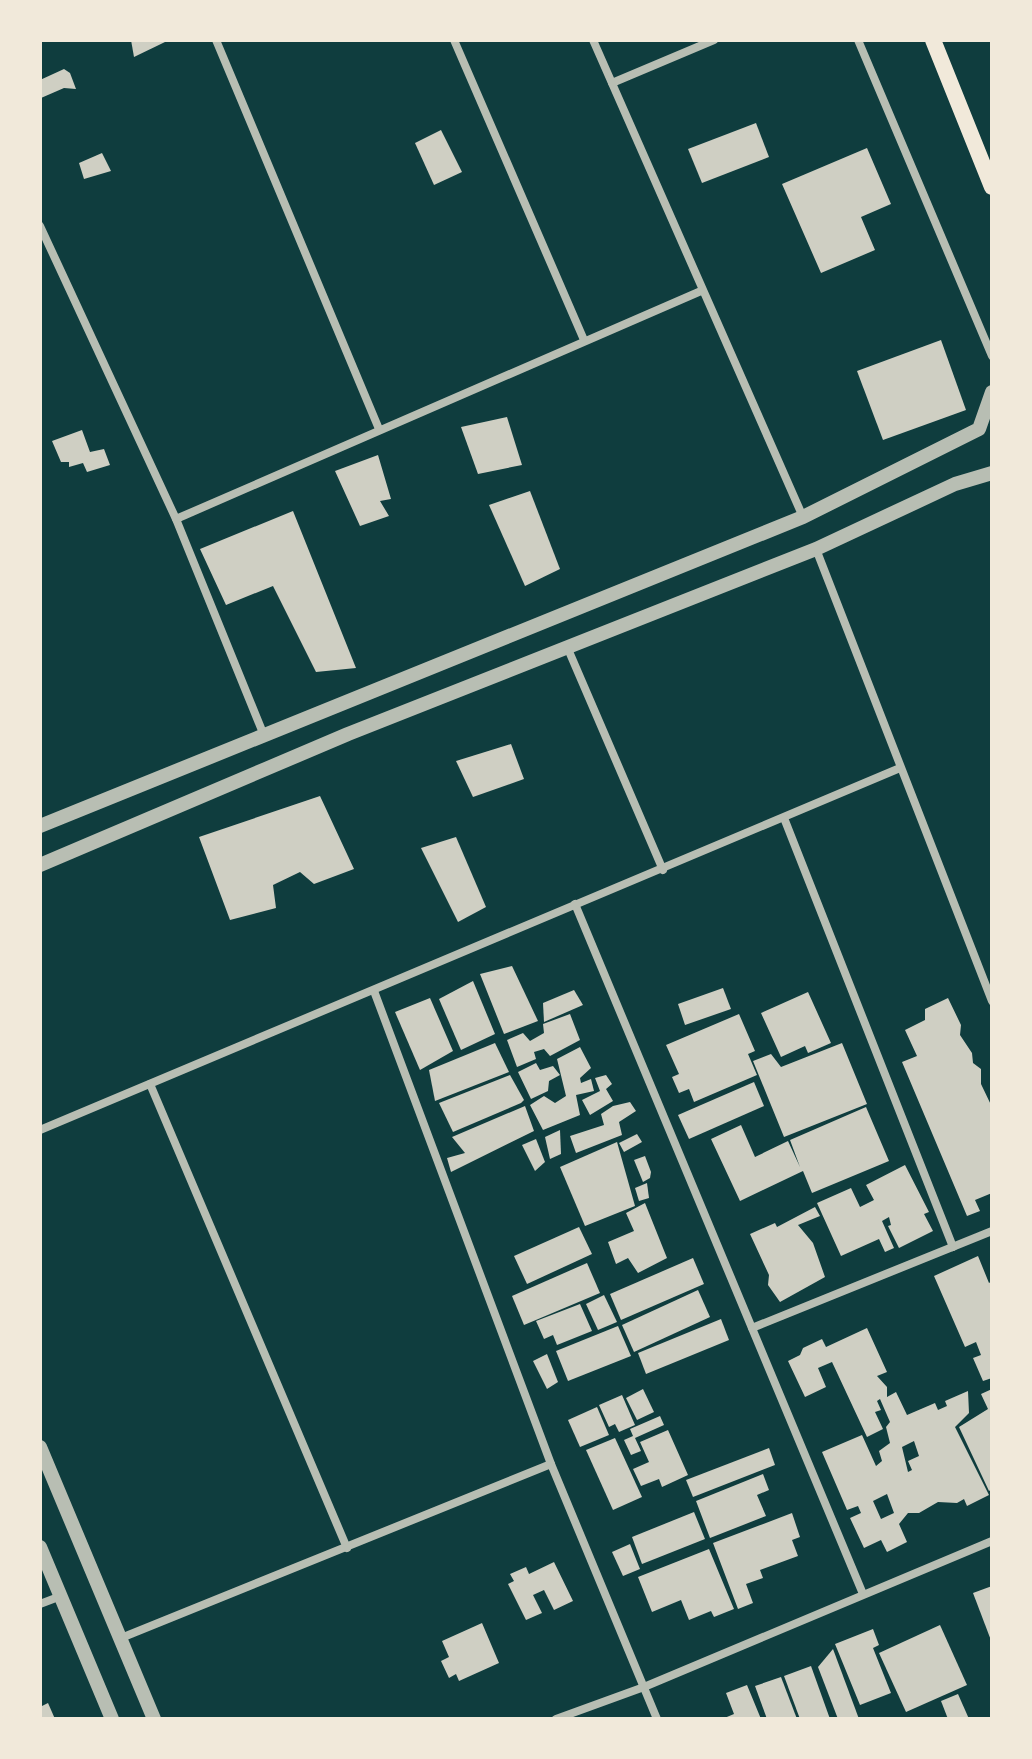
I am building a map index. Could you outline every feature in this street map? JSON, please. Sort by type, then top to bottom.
[{"type":"main road","points":[[933,40],[992,187]]},
{"type":"street","points":[[216,40],[379,429]]},
{"type":"street","points":[[454,40],[584,340]]},
{"type":"street","points":[[593,40],[803,517]]},
{"type":"street","points":[[612,83],[714,40]]},
{"type":"street","points":[[858,40],[992,356]]},
{"type":"street","points":[[40,226],[176,519],[263,733]]},
{"type":"street","points":[[176,519],[701,291]]},
{"type":"street","points":[[40,826],[263,733],[803,517],[985,430],[992,392]]},
{"type":"street","points":[[40,865],[348,734],[816,549],[955,484],[992,473]]},
{"type":"street","points":[[816,549],[992,1001]]},
{"type":"street","points":[[568,649],[663,870]]},
{"type":"street","points":[[40,1130],[900,768]]},
{"type":"street","points":[[784,818],[953,1247]]},
{"type":"street","points":[[575,904],[863,1594]]},
{"type":"street","points":[[374,991],[551,1464],[657,1719]]},
{"type":"street","points":[[150,1084],[347,1548]]},
{"type":"street","points":[[752,1328],[992,1231]]},
{"type":"street","points":[[40,1447],[154,1719]]},
{"type":"street","points":[[121,1638],[551,1464]]},
{"type":"street","points":[[556,1719],[644,1687],[992,1541]]},
{"type":"street","points":[[40,1547],[112,1719]]},
{"type":"street","points":[[40,1604],[61,1596]]},
{"type":"building","points":[[131,40],[164,40],[165,42],[134,57]]},
{"type":"building","points":[[64,69],[70,73],[76,89],[64,88],[41,98],[40,80]]},
{"type":"building","points":[[756,123],[769,157],[702,183],[688,149]]},
{"type":"building","points":[[441,130],[462,172],[434,185],[415,143]]},
{"type":"building","points":[[867,148],[891,204],[861,217],[875,250],[821,273],[782,184]]},
{"type":"building","points":[[102,153],[111,171],[84,179],[79,163]]},
{"type":"building","points":[[941,340],[966,410],[883,440],[857,371]]},
{"type":"building","points":[[507,417],[522,465],[478,474],[461,427]]},
{"type":"building","points":[[82,430],[90,452],[104,449],[110,465],[87,472],[83,463],[69,467],[69,462],[61,462],[52,441]]},
{"type":"building","points":[[378,455],[391,499],[380,501],[389,516],[360,526],[335,471]]},
{"type":"building","points":[[530,491],[560,569],[525,586],[489,505]]},
{"type":"building","points":[[293,511],[356,668],[316,672],[273,586],[226,605],[200,549]]},
{"type":"building","points":[[511,744],[524,779],[473,797],[456,761]]},
{"type":"building","points":[[320,796],[354,869],[314,884],[300,872],[273,885],[276,908],[230,920],[199,837]]},
{"type":"building","points":[[456,837],[486,907],[458,922],[421,848]]},
{"type":"building","points":[[512,966],[538,1021],[504,1034],[480,974]]},
{"type":"building","points":[[473,981],[495,1034],[461,1050],[439,999]]},
{"type":"building","points":[[723,988],[731,1009],[685,1025],[678,1004]]},
{"type":"building","points":[[574,990],[583,1005],[544,1022],[543,1003]]},
{"type":"building","points":[[808,992],[831,1043],[808,1053],[805,1046],[781,1057],[761,1013]]},
{"type":"building","points":[[430,998],[453,1051],[420,1070],[395,1012]]},
{"type":"building","points":[[948,998],[961,1025],[960,1035],[972,1053],[973,1063],[981,1069],[981,1084],[992,1107],[992,1193],[975,1200],[980,1211],[967,1216],[902,1062],[917,1056],[905,1030],[925,1020],[925,1009]]},
{"type":"building","points":[[570,1014],[580,1040],[550,1056],[544,1049],[534,1052],[536,1059],[517,1067],[507,1040],[523,1033],[530,1041],[544,1033],[543,1024]]},
{"type":"building","points":[[739,1014],[755,1051],[748,1054],[757,1075],[694,1102],[689,1089],[679,1093],[672,1077],[679,1074],[666,1045]]},
{"type":"building","points":[[495,1043],[509,1072],[435,1101],[429,1070]]},
{"type":"building","points":[[842,1043],[867,1104],[784,1137],[753,1061],[771,1054],[781,1067]]},
{"type":"building","points":[[580,1047],[591,1068],[580,1078],[581,1083],[591,1079],[594,1091],[576,1095],[580,1115],[543,1130],[530,1105],[544,1096],[555,1103],[566,1096],[557,1059]]},
{"type":"building","points":[[536,1063],[540,1070],[553,1066],[560,1075],[549,1081],[548,1091],[531,1099],[518,1072]]},
{"type":"building","points":[[510,1075],[524,1100],[521,1103],[453,1132],[439,1103]]},
{"type":"building","points":[[606,1075],[612,1084],[606,1089],[613,1101],[590,1115],[582,1100],[600,1091],[595,1078]]},
{"type":"building","points":[[754,1082],[764,1106],[689,1139],[678,1115]]},
{"type":"building","points":[[630,1102],[636,1111],[619,1122],[622,1135],[576,1153],[570,1136],[604,1125],[601,1114],[613,1106]]},
{"type":"building","points":[[525,1106],[534,1131],[451,1172],[447,1158],[465,1153],[452,1137]]},
{"type":"building","points":[[866,1107],[889,1161],[812,1193],[803,1171],[740,1201],[711,1139],[741,1125],[755,1157],[788,1141],[800,1167],[790,1140]]},
{"type":"building","points":[[560,1130],[561,1154],[550,1159],[545,1137]]},
{"type":"building","points":[[637,1134],[642,1142],[624,1152],[619,1143]]},
{"type":"building","points":[[536,1139],[545,1162],[535,1171],[522,1145]]},
{"type":"building","points":[[617,1142],[635,1206],[585,1226],[560,1167]]},
{"type":"building","points":[[645,1156],[651,1172],[650,1178],[643,1182],[634,1160]]},
{"type":"building","points":[[905,1165],[929,1212],[924,1214],[933,1231],[899,1248],[888,1226],[891,1225],[889,1217],[882,1221],[894,1248],[885,1252],[879,1239],[841,1256],[817,1203],[851,1188],[860,1207],[874,1200],[866,1185]]},
{"type":"building","points":[[647,1183],[649,1198],[639,1201],[635,1188]]},
{"type":"building","points":[[645,1203],[667,1258],[638,1273],[628,1258],[616,1264],[608,1242],[634,1231],[626,1213]]},
{"type":"building","points":[[815,1207],[820,1216],[798,1225],[813,1243],[825,1277],[780,1302],[768,1285],[769,1275],[750,1234],[775,1223],[777,1227]]},
{"type":"building","points":[[579,1227],[592,1254],[527,1284],[514,1256]]},
{"type":"building","points":[[978,1256],[989,1283],[992,1281],[992,1378],[983,1381],[973,1358],[981,1355],[976,1342],[965,1347],[934,1276]]},
{"type":"building","points":[[693,1258],[704,1284],[621,1320],[610,1294]]},
{"type":"building","points":[[587,1263],[600,1293],[524,1325],[512,1296]]},
{"type":"building","points":[[698,1290],[710,1317],[634,1352],[622,1325]]},
{"type":"building","points":[[604,1295],[617,1322],[598,1330],[586,1304]]},
{"type":"building","points":[[580,1304],[592,1331],[557,1345],[553,1335],[544,1339],[536,1321]]},
{"type":"building","points":[[721,1319],[729,1340],[646,1374],[638,1353]]},
{"type":"building","points":[[618,1326],[631,1356],[568,1381],[556,1351]]},
{"type":"building","points":[[867,1328],[887,1372],[877,1376],[887,1387],[887,1397],[896,1392],[907,1415],[935,1403],[938,1410],[947,1406],[945,1401],[968,1391],[969,1413],[955,1427],[989,1495],[967,1506],[964,1499],[957,1503],[938,1502],[919,1513],[908,1513],[899,1524],[907,1542],[887,1552],[881,1540],[864,1548],[850,1518],[861,1513],[858,1506],[847,1510],[822,1452],[862,1435],[876,1466],[882,1461],[879,1451],[890,1443],[886,1427],[890,1422],[880,1399],[877,1401],[881,1410],[875,1412],[883,1429],[867,1437],[832,1362],[818,1368],[826,1387],[805,1397],[788,1361],[800,1355],[803,1348],[822,1339],[826,1347]],"holes":[[[914,1441],[919,1456],[908,1461],[912,1470],[908,1472],[902,1447]],[[887,1494],[894,1513],[881,1519],[873,1501]]]},
{"type":"building","points":[[547,1354],[558,1382],[547,1389],[533,1361]]},
{"type":"building","points":[[643,1389],[654,1412],[637,1420],[626,1398]]},
{"type":"building","points":[[992,1389],[992,1489],[989,1491],[959,1427],[988,1409],[981,1394]]},
{"type":"building","points":[[622,1395],[635,1425],[619,1432],[615,1424],[609,1427],[599,1405]]},
{"type":"building","points":[[597,1407],[609,1435],[580,1447],[568,1420]]},
{"type":"building","points":[[660,1416],[664,1425],[635,1438],[641,1451],[631,1455],[624,1440],[633,1436],[630,1429]]},
{"type":"building","points":[[668,1430],[688,1475],[662,1487],[659,1479],[641,1486],[633,1469],[649,1462],[640,1442]]},
{"type":"building","points":[[615,1438],[642,1497],[613,1510],[586,1450]]},
{"type":"building","points":[[769,1448],[775,1465],[693,1497],[686,1480]]},
{"type":"building","points":[[763,1474],[769,1490],[757,1495],[766,1516],[710,1538],[696,1501]]},
{"type":"building","points":[[694,1512],[705,1539],[642,1564],[632,1537]]},
{"type":"building","points":[[792,1513],[800,1537],[792,1540],[798,1556],[760,1570],[763,1578],[746,1584],[753,1603],[738,1609],[713,1543]]},
{"type":"building","points":[[630,1544],[640,1569],[623,1576],[612,1552]]},
{"type":"building","points":[[709,1549],[734,1609],[714,1617],[711,1611],[689,1620],[681,1600],[652,1612],[638,1577]]},
{"type":"building","points":[[554,1562],[573,1601],[554,1610],[544,1590],[533,1595],[542,1613],[526,1620],[508,1584],[514,1581],[510,1574],[526,1567],[529,1574]]},
{"type":"building","points":[[992,1586],[992,1643],[973,1593]]},
{"type":"building","points":[[482,1623],[499,1663],[459,1681],[456,1674],[449,1678],[441,1661],[449,1657],[442,1641]]},
{"type":"building","points":[[940,1625],[967,1685],[906,1712],[879,1653]]},
{"type":"building","points":[[873,1629],[879,1645],[873,1648],[891,1693],[860,1705],[835,1644]]},
{"type":"building","points":[[833,1649],[859,1719],[838,1719],[818,1667]]},
{"type":"building","points":[[811,1666],[830,1719],[800,1719],[784,1676]]},
{"type":"building","points":[[781,1677],[797,1719],[767,1719],[755,1686]]},
{"type":"building","points":[[747,1685],[761,1719],[722,1719],[734,1714],[726,1693]]},
{"type":"building","points":[[958,1694],[969,1719],[948,1719],[941,1701]]},
{"type":"building","points":[[48,1703],[55,1719],[40,1719],[40,1707]]}]
